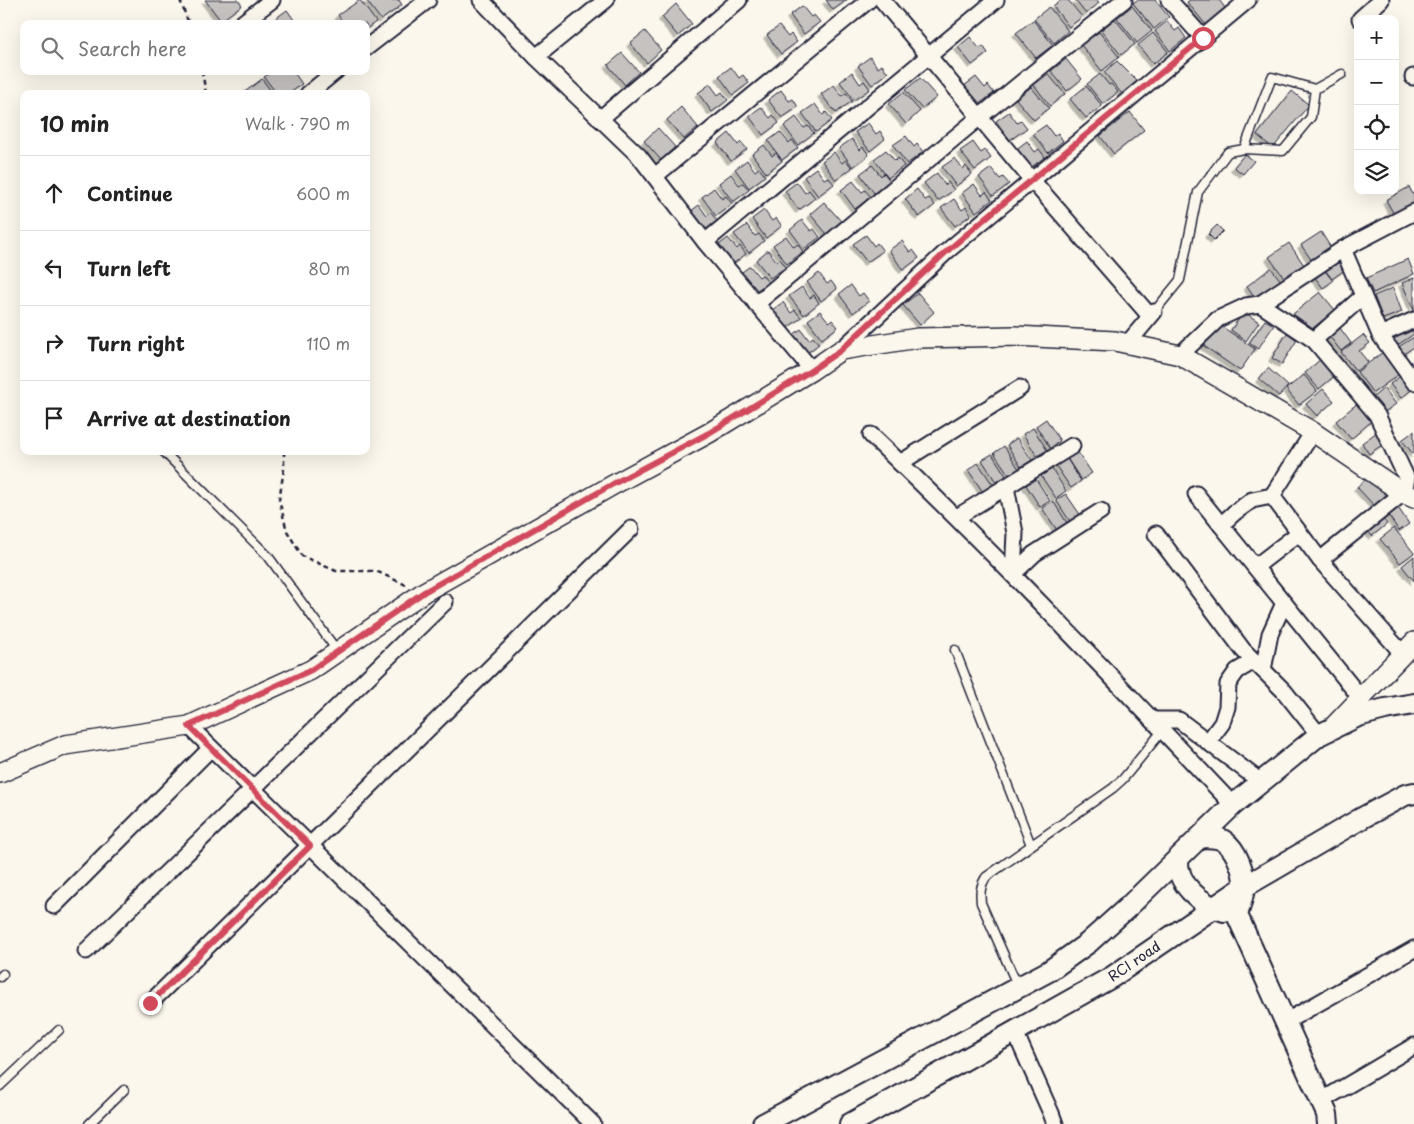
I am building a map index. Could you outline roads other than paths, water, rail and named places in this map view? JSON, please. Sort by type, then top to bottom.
[{"type":"main road","points":[[763,1124],[1049,971],[1088,943],[1233,805],[1325,732],[1358,716],[1414,704]]},
{"type":"main road","name":"RCI road","points":[[850,1124],[1112,977],[1244,887],[1362,818],[1414,792]]},
{"type":"main road","points":[[1201,837],[1213,837],[1224,841],[1234,851],[1241,867],[1244,887],[1237,915],[1328,1114],[1328,1124]]},
{"type":"main road","points":[[1178,858],[1181,878],[1202,901],[1213,908],[1237,915]]},
{"type":"street","points":[[246,20],[272,0]]},
{"type":"street","points":[[370,45],[428,0]]},
{"type":"street","points":[[481,0],[536,57],[639,156],[705,242],[812,370]]},
{"type":"street","points":[[536,57],[606,0]]},
{"type":"street","points":[[600,119],[739,0]]},
{"type":"street","points":[[655,176],[869,0]]},
{"type":"street","points":[[882,0],[1031,179],[1152,314],[1128,344]]},
{"type":"street","points":[[705,242],[996,0]]},
{"type":"street","points":[[756,304],[979,116],[1124,0]]},
{"type":"street","points":[[1169,0],[1203,38]]},
{"type":"street","points":[[0,773],[65,745],[189,726],[311,670],[424,592],[613,484],[709,433],[812,370],[841,350],[946,252],[1031,179],[1248,0]]},
{"type":"street","points":[[1364,15],[1381,0]]},
{"type":"street","points":[[313,90],[331,75]]},
{"type":"street","points":[[1180,355],[1218,319],[1246,306],[1260,304],[1343,249],[1414,212]]},
{"type":"street","points":[[1343,249],[1380,335],[1414,382]]},
{"type":"street","points":[[1314,340],[1363,296]]},
{"type":"street","points":[[1260,304],[1314,340],[1377,415],[1407,479],[1408,495]]},
{"type":"street","points":[[1380,335],[1413,322]]},
{"type":"street","points":[[841,350],[918,338],[1006,336],[1114,340],[1180,355],[1313,432],[1408,495]]},
{"type":"street","points":[[900,463],[1020,388]]},
{"type":"street","points":[[1221,525],[1252,500],[1272,496],[1313,432]]},
{"type":"street","points":[[870,435],[957,517],[1013,574],[1233,805]]},
{"type":"street","points":[[957,517],[1072,446]]},
{"type":"street","points":[[1006,487],[1015,533],[1013,574]]},
{"type":"street","points":[[1196,494],[1360,697]]},
{"type":"street","points":[[1320,560],[1408,495]]},
{"type":"street","points":[[1156,534],[1243,650],[1325,732],[1408,648],[1320,560],[1272,496]]},
{"type":"street","points":[[1013,574],[1034,554],[1101,511]]},
{"type":"street","points":[[150,1003],[631,529]]},
{"type":"street","points":[[1255,567],[1299,533]]},
{"type":"street","points":[[86,951],[445,602]]},
{"type":"street","points":[[1258,665],[1284,604]]},
{"type":"street","points":[[1208,742],[1222,723],[1227,706],[1228,684],[1237,671],[1258,665]]},
{"type":"street","points":[[1158,725],[1179,720],[1261,782]]},
{"type":"street","points":[[189,726],[593,1124]]},
{"type":"street","points":[[54,906],[211,748]]},
{"type":"street","points":[[1285,1022],[1414,949]]},
{"type":"street","points":[[1015,1032],[1055,1124]]},
{"type":"street","points":[[1322,1101],[1414,1046]]},
{"type":"lane","points":[[1244,149],[1272,77],[1315,89],[1342,74]]},
{"type":"lane","points":[[1152,314],[1180,280],[1198,192],[1228,152],[1244,149],[1283,151],[1311,117],[1315,89]]},
{"type":"lane","points":[[167,455],[268,556],[338,652]]},
{"type":"lane","points":[[955,650],[1031,845]]},
{"type":"lane","points":[[1018,988],[981,903],[981,884],[986,877],[1114,788],[1123,779],[1158,725]]},
{"type":"lane","points":[[0,1086],[59,1030]]},
{"type":"lane","points":[[89,1124],[124,1090]]}]
